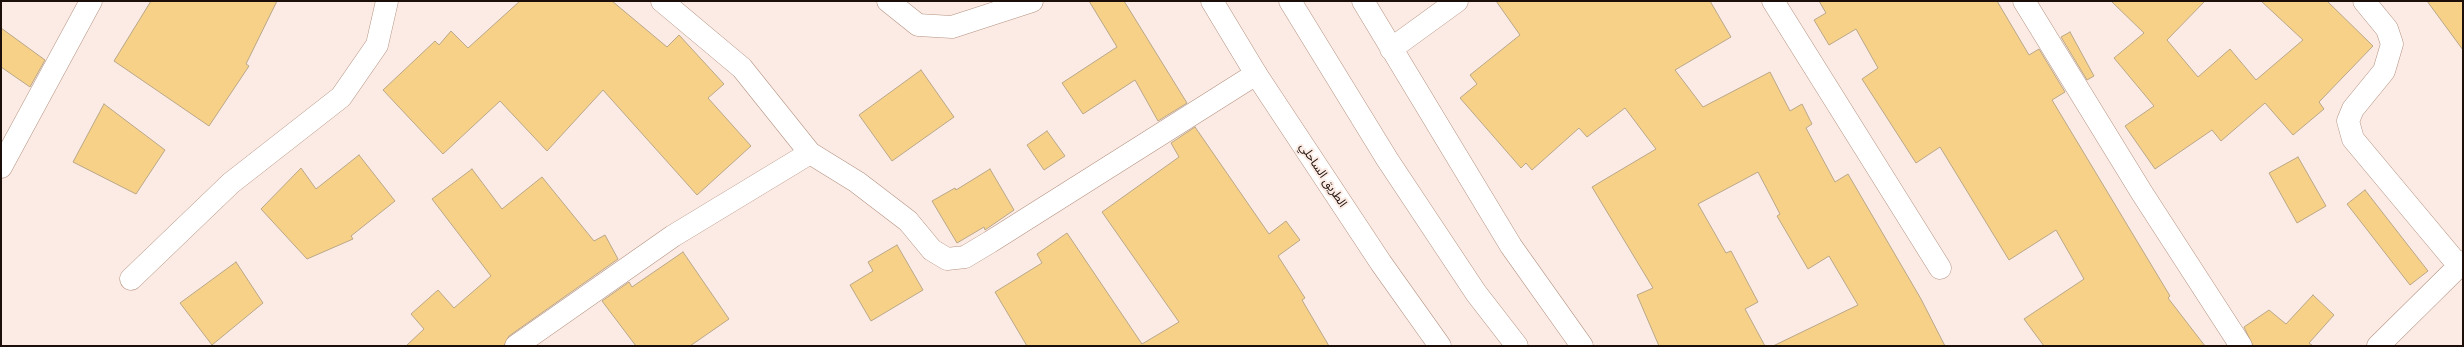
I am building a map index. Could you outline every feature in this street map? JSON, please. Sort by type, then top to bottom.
[{"type":"main road","points":[[1,167],[91,1]]},
{"type":"main road","points":[[132,279],[231,183],[341,97],[377,45],[387,1]]},
{"type":"main road","points":[[662,1],[742,68],[810,153],[856,182],[908,221],[932,250],[947,260],[965,257],[1256,74]]},
{"type":"main road","points":[[888,1],[918,25],[952,27],[1032,1]]},
{"type":"main road","name":"الطريق الساحلي","points":[[1212,1],[1256,74],[1381,263],[1440,346]]},
{"type":"main road","points":[[1290,1],[1387,159],[1476,293],[1517,346]]},
{"type":"main road","points":[[1363,1],[1511,246],[1582,346]]},
{"type":"main road","points":[[1391,49],[1457,1]]},
{"type":"main road","points":[[1773,1],[1940,268]]},
{"type":"main road","points":[[2024,1],[2142,193],[2241,346]]},
{"type":"main road","points":[[2364,1],[2388,29],[2392,44],[2384,71],[2353,108],[2348,121],[2353,139],[2461,264],[2378,346]]},
{"type":"main road","points":[[516,346],[673,236],[810,153]]},
{"type":"building","points":[[151,1],[277,1],[246,64],[249,66],[209,126],[114,61]]},
{"type":"building","points":[[520,1],[612,1],[667,47],[679,35],[724,84],[708,98],[751,146],[697,195],[603,90],[547,151],[500,101],[443,154],[383,90],[435,41],[439,45],[451,31],[468,48]]},
{"type":"building","points":[[1089,1],[1124,1],[1187,103],[1158,121],[1135,80],[1083,114],[1062,83],[1117,47]]},
{"type":"building","points":[[1496,1],[1710,1],[1731,37],[1675,70],[1703,107],[1770,72],[1790,111],[1802,104],[1812,124],[1806,128],[1835,182],[1848,174],[1921,299],[1945,346],[1773,346],[1858,305],[1829,256],[1808,269],[1777,216],[1780,214],[1758,172],[1698,204],[1726,253],[1731,251],[1758,302],[1745,309],[1765,346],[1659,346],[1637,295],[1653,288],[1592,187],[1656,149],[1625,108],[1587,137],[1579,128],[1532,170],[1526,163],[1521,168],[1460,98],[1477,84],[1470,75],[1520,35]]},
{"type":"building","points":[[1819,1],[1997,1],[2029,55],[2039,49],[2065,92],[2052,100],[2170,296],[2168,298],[2205,346],[2044,346],[2024,319],[2084,279],[2056,230],[2009,260],[1940,147],[1916,163],[1862,79],[1878,68],[1856,29],[1829,45],[1814,20],[1826,13]]},
{"type":"building","points":[[2111,1],[2205,1],[2167,40],[2198,77],[2230,49],[2256,80],[2303,40],[2261,1],[2327,1],[2373,46],[2319,102],[2324,109],[2293,135],[2265,103],[2221,141],[2212,130],[2155,169],[2125,126],[2154,106],[2114,58],[2144,33]]},
{"type":"building","points":[[2427,1],[2463,1],[2463,50]]},
{"type":"building","points":[[1,28],[45,60],[30,87],[1,67]]},
{"type":"building","points":[[2070,32],[2094,76],[2087,80],[2061,37]]},
{"type":"building","points":[[921,70],[954,117],[892,161],[859,115]]},
{"type":"building","points":[[104,104],[165,150],[136,194],[73,162]]},
{"type":"building","points":[[1195,127],[1269,234],[1286,221],[1300,240],[1278,256],[1305,298],[1302,300],[1329,346],[1027,346],[995,292],[1042,263],[1037,254],[1067,233],[1142,344],[1179,322],[1102,212],[1179,157],[1171,143]]},
{"type":"building","points":[[1047,131],[1065,156],[1044,170],[1027,145]]},
{"type":"building","points":[[359,155],[395,201],[351,236],[353,239],[307,259],[261,209],[301,168],[316,189]]},
{"type":"building","points":[[2298,157],[2326,206],[2297,223],[2269,173]]},
{"type":"building","points":[[472,169],[502,209],[542,177],[594,241],[605,235],[618,259],[509,336],[504,346],[406,346],[424,329],[411,314],[438,290],[454,308],[491,276],[432,199]]},
{"type":"building","points":[[990,169],[1014,210],[985,230],[984,227],[957,243],[932,201],[955,188],[956,190]]},
{"type":"building","points":[[2365,190],[2428,271],[2410,285],[2347,204]]},
{"type":"building","points":[[897,245],[923,290],[871,321],[850,285],[873,271],[868,262]]},
{"type":"building","points":[[683,252],[729,319],[690,346],[636,346],[602,301],[629,282],[632,287]]},
{"type":"building","points":[[236,262],[263,303],[212,345],[180,303]]},
{"type":"building","points":[[2313,295],[2334,315],[2309,343],[2313,346],[2253,346],[2244,327],[2269,310],[2286,324]]}]
